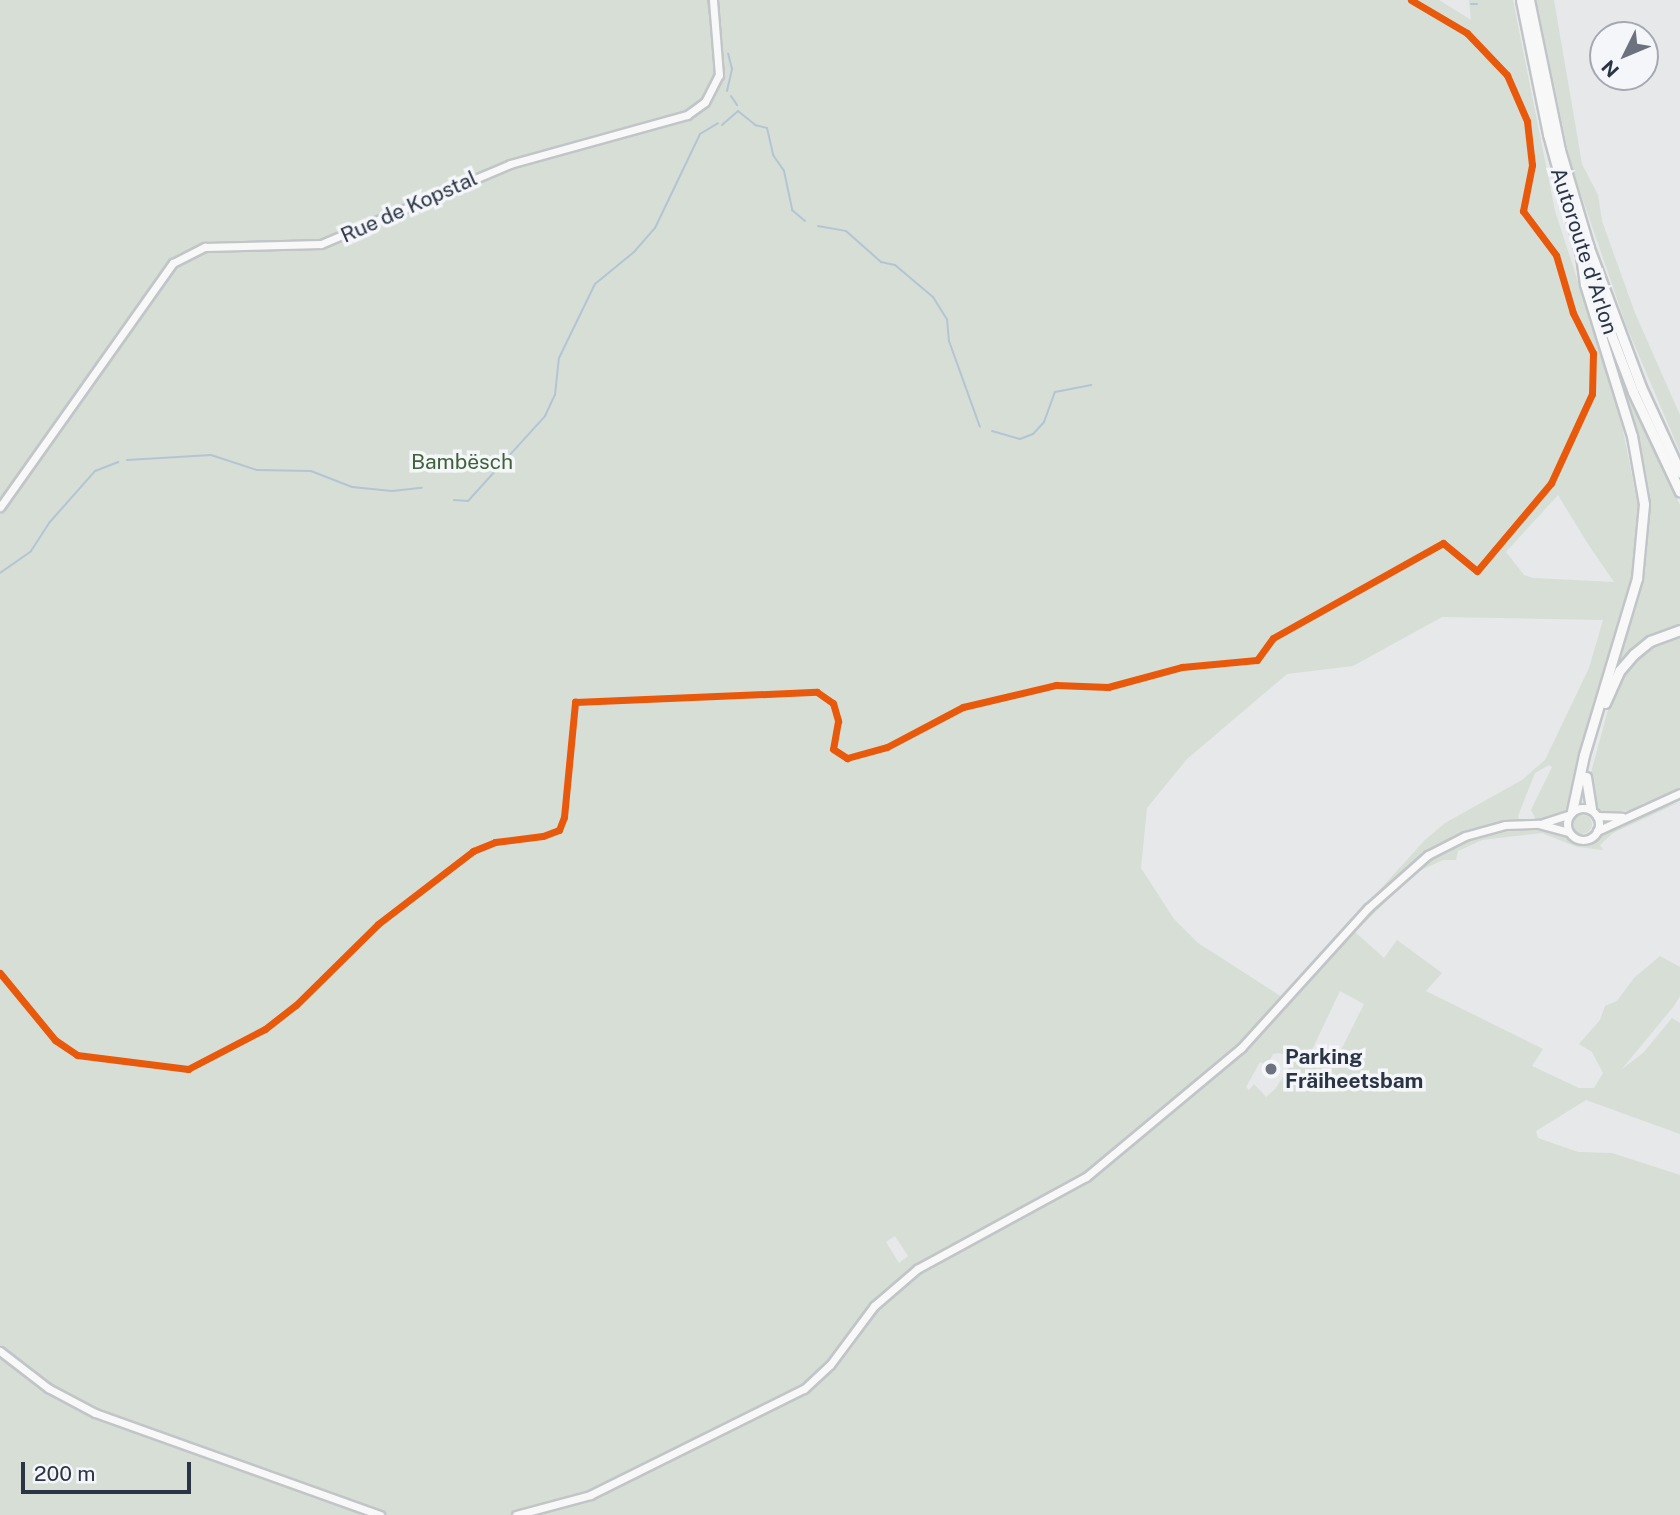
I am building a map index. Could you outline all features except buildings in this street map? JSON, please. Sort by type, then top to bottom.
[{"type":"highway","name":"Autoroute d'Arlon","points":[[1521,0],[1541,103],[1581,255],[1633,392],[1680,492]]},
{"type":"highway","name":"Autoroute d'Arlon","points":[[1529,0],[1560,150],[1589,248],[1657,424],[1680,472]]},
{"type":"highway","points":[[1570,813],[1584,755],[1637,578],[1644,504],[1632,436],[1585,284],[1581,255]]},
{"type":"highway","points":[[1657,424],[1680,460]]},
{"type":"highway","points":[[1594,813],[1586,779],[1608,694],[1634,654],[1650,640],[1680,630]]},
{"type":"main road","name":"Rue de Kopstal","points":[[0,507],[173,263],[205,247],[321,244],[510,164],[687,115],[705,102],[719,75],[713,0]]},
{"type":"main road","points":[[1539,824],[1569,832],[1581,840],[1680,793]]},
{"type":"main road","points":[[1569,832],[1570,813]]},
{"type":"main road","points":[[516,1515],[590,1495],[678,1447],[797,1394],[830,1365],[874,1306],[917,1269],[1086,1177],[1241,1048],[1410,867],[1474,833],[1539,824],[1570,813],[1626,817]]},
{"type":"main road","points":[[1594,813],[1597,831]]},
{"type":"main road","points":[[0,1351],[48,1388],[95,1413],[380,1515]]},
{"type":"green space","name":"Bambësch","points":[[0,0],[1439,0],[1471,20],[1469,0],[1513,0],[1555,211],[1618,405],[1638,506],[1633,577],[1568,810],[1541,823],[1583,843],[1610,826],[1680,802],[1613,833],[1600,845],[1603,850],[1577,847],[1542,833],[1482,840],[1458,851],[1456,860],[1443,860],[1415,873],[1355,932],[1384,958],[1397,940],[1442,973],[1426,991],[1543,1049],[1532,1066],[1579,1088],[1594,1088],[1603,1073],[1592,1052],[1579,1044],[1600,1020],[1605,1006],[1617,1001],[1634,978],[1660,956],[1680,967],[1680,996],[1621,1070],[1644,1052],[1672,1018],[1680,1023],[1680,1134],[1586,1100],[1536,1131],[1538,1138],[1578,1152],[1612,1153],[1680,1175],[1680,1515],[0,1515]],"holes":[[[1558,495],[1614,582],[1533,578],[1524,575],[1506,552]],[[1442,617],[1603,620],[1589,668],[1545,760],[1522,780],[1445,823],[1425,840],[1282,997],[1198,943],[1174,919],[1141,868],[1147,808],[1187,759],[1287,674],[1353,666]],[[1549,765],[1552,767],[1531,810],[1538,823],[1520,824],[1518,816],[1535,773]],[[1340,991],[1364,1004],[1335,1062],[1311,1052]],[[1280,1053],[1294,1060],[1275,1089],[1266,1097],[1254,1084],[1249,1090],[1246,1087],[1260,1062],[1267,1066],[1273,1054]],[[895,1236],[908,1256],[899,1263],[886,1242]]]},
{"type":"green space","points":[[1536,0],[1554,0],[1582,164],[1598,195],[1602,221],[1635,313],[1680,415],[1680,452],[1626,325],[1571,165]]},
{"type":"green space","points":[[1615,365],[1680,505],[1680,627],[1649,638],[1610,683],[1642,579],[1647,537],[1642,454]]},
{"type":"green space","points":[[1680,633],[1680,788],[1658,801],[1643,803],[1638,810],[1600,812],[1593,806],[1589,780],[1612,695],[1627,667],[1646,647]]},
{"type":"green space","points":[[1582,814],[1589,817],[1592,824],[1589,831],[1582,834],[1575,831],[1572,824],[1575,817]]},
{"type":"waterway","points":[[708,0],[712,33]]},
{"type":"waterway","points":[[1471,4],[1477,4]]},
{"type":"waterway","points":[[727,91],[732,69],[728,53]]},
{"type":"waterway","points":[[731,96],[737,105]]},
{"type":"waterway","points":[[722,125],[738,111],[755,125],[767,128],[773,155],[784,171],[792,210],[805,221]]},
{"type":"waterway","points":[[454,500],[468,501],[545,416],[555,395],[559,358],[595,284],[634,252],[655,228],[700,134],[718,123]]},
{"type":"waterway","points":[[818,226],[846,231],[881,262],[895,265],[933,297],[947,319],[949,341],[980,427]]},
{"type":"waterway","points":[[992,431],[1020,439],[1033,434],[1044,422],[1055,392],[1091,385]]},
{"type":"waterway","points":[[127,460],[211,455],[257,470],[311,471],[352,487],[392,491],[422,488]]},
{"type":"waterway","points":[[0,573],[31,551],[49,523],[95,471],[118,462]]},
{"type":"cycle path","points":[[0,973],[55,1040],[77,1055],[188,1069],[265,1029],[296,1005],[378,924],[473,851],[495,842],[543,836],[559,830],[564,817],[575,702],[817,692],[833,703],[838,721],[833,749],[847,758],[887,747],[963,707],[1056,685],[1108,687],[1182,667],[1257,660],[1273,638],[1443,543],[1477,571],[1551,483],[1592,394],[1593,353],[1573,313],[1556,255],[1523,211],[1532,165],[1527,121],[1507,75],[1467,33],[1411,0]]},
{"type":"place","name":"Parking Fräiheetsbam","points":[[1271,1069]]}]
